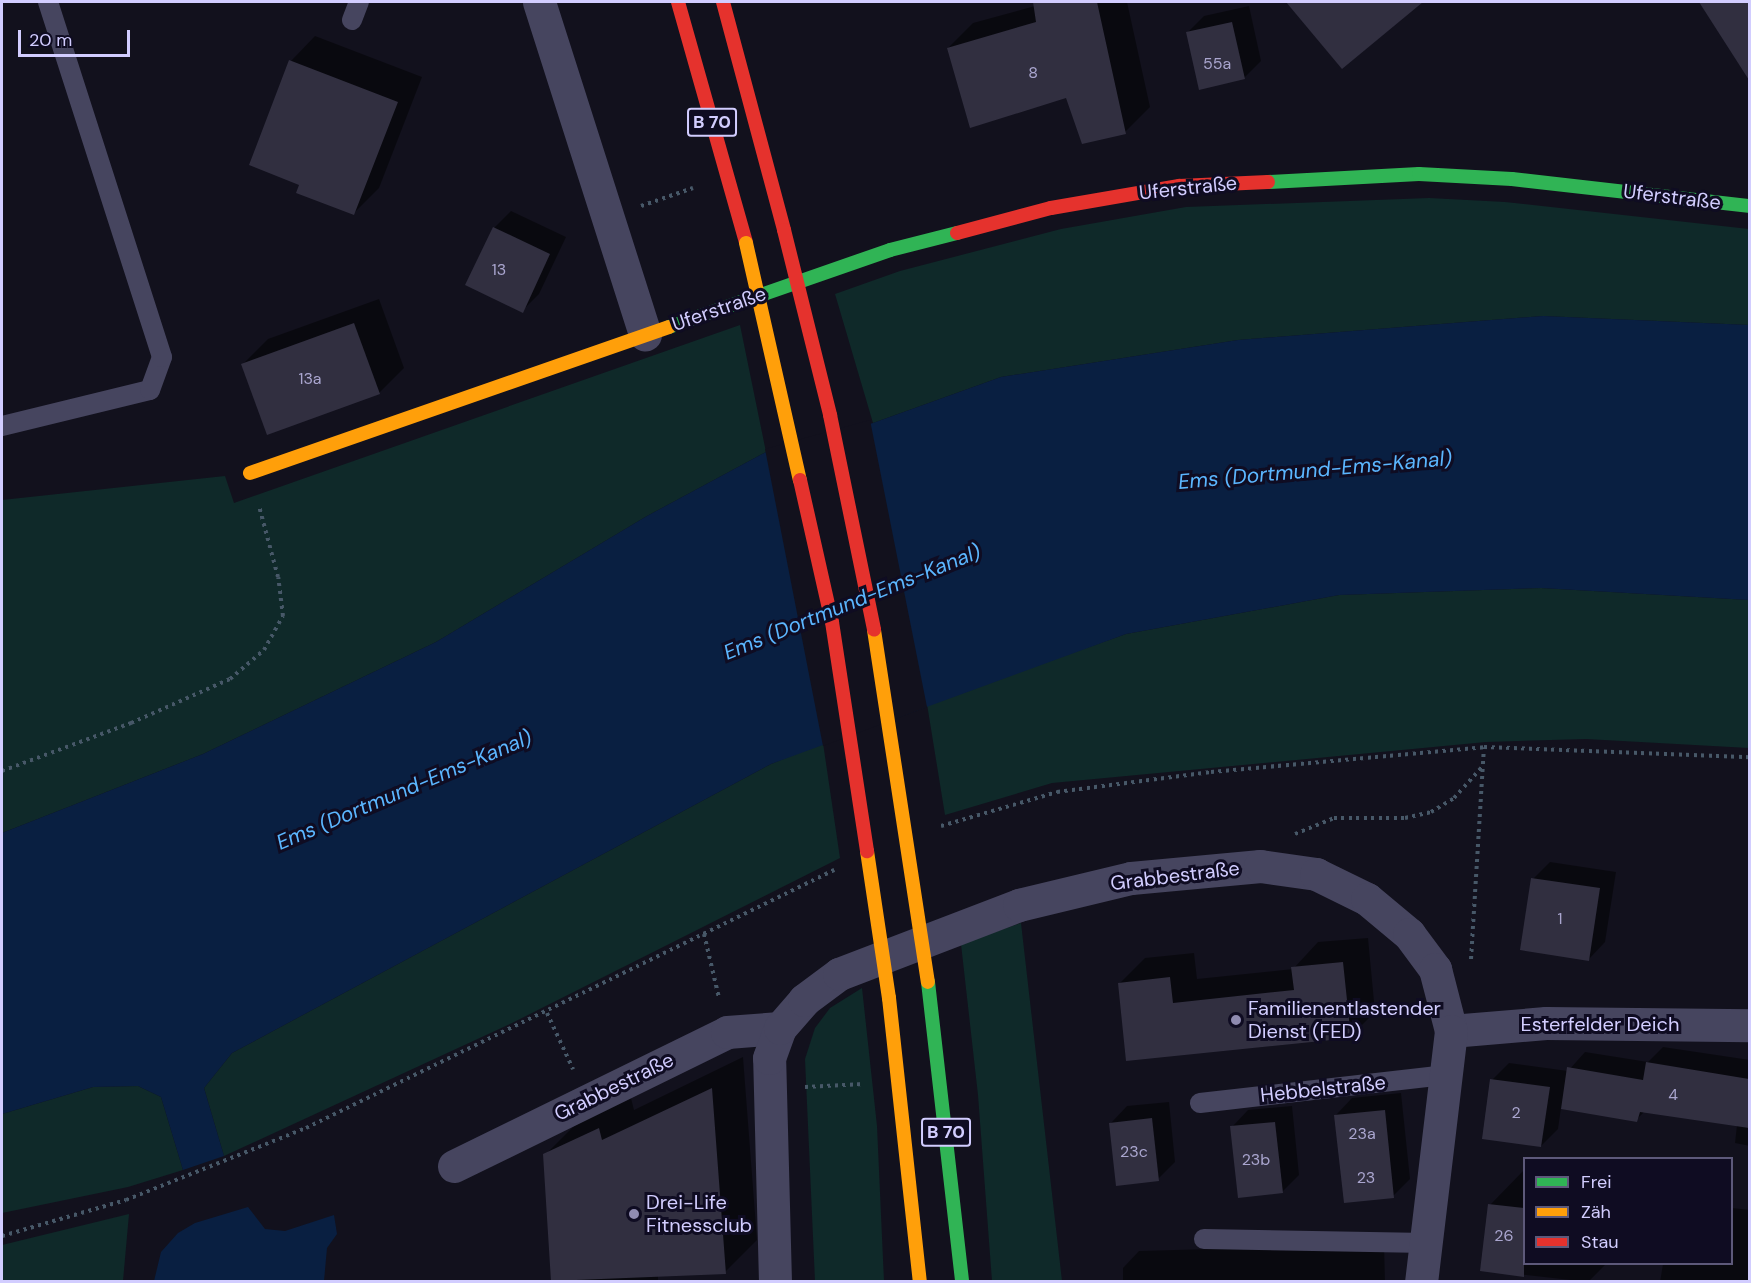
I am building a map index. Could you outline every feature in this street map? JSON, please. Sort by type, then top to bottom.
[{"type":"main road","name":"B 70","points":[[678,2],[746,243],[832,622],[889,998],[920,1281]]},
{"type":"main road","name":"B 70","points":[[723,2],[784,230],[830,415],[872,616],[928,982],[962,1281]]},
{"type":"main road","name":"Uferstraße","points":[[250,473],[645,334],[933,237],[1051,208],[1179,186],[1419,174],[1512,179],[1749,206]]},
{"type":"street","name":"Uferstraße","points":[[539,2],[645,334]]},
{"type":"street","name":"Grabbestraße","points":[[775,1281],[769,1058],[780,1028],[804,1000],[838,974],[1019,905],[1131,878],[1260,866],[1316,874],[1367,899],[1409,934],[1435,969],[1451,1031]]},
{"type":"street","name":"Esterfelder Deich","points":[[1451,1031],[1546,1023],[1749,1025]]},
{"type":"street","name":"Grabbestraße","points":[[454,1166],[727,1032],[780,1028]]},
{"type":"street","points":[[1421,1281],[1451,1031]]},
{"type":"lane","points":[[2,426],[150,390],[162,357],[48,2]]},
{"type":"lane","points":[[352,20],[359,2]]},
{"type":"lane","name":"Hebbelstraße","points":[[1200,1103],[1446,1075]]},
{"type":"lane","points":[[1204,1239],[1426,1243]]},
{"type":"path","points":[[609,216],[696,187]]},
{"type":"path","points":[[2,771],[131,723],[230,679],[264,650],[283,616],[278,577],[250,473]]},
{"type":"path","points":[[1471,964],[1484,747]]},
{"type":"path","points":[[1260,866],[1282,842],[1316,823],[1345,817],[1405,818],[1431,812],[1454,798],[1483,766]]},
{"type":"path","points":[[704,934],[727,1032]]},
{"type":"path","points":[[547,1013],[559,1040]]},
{"type":"path","points":[[799,1087],[867,1084]]},
{"type":"green space","points":[[1429,198],[1505,202],[1749,229],[1749,325],[1543,316],[1238,340],[1001,377],[873,423],[835,294],[900,271],[1061,229],[1186,207]]},
{"type":"green space","points":[[740,325],[766,452],[647,516],[436,642],[203,754],[2,833],[2,500],[225,476],[234,503]]},
{"type":"green space","points":[[1541,588],[1749,600],[1749,748],[1586,739],[1486,742],[1052,783],[945,815],[927,704],[1126,634],[1339,595]]},
{"type":"green space","points":[[823,743],[840,858],[512,1023],[224,1156],[204,1088],[232,1053],[771,764]]},
{"type":"green space","points":[[1021,923],[1062,1281],[992,1281],[978,1095],[961,944]]},
{"type":"green space","points":[[862,988],[877,1126],[884,1281],[815,1281],[805,1059],[815,1028],[830,1008]]},
{"type":"green space","points":[[138,1086],[161,1097],[183,1170],[128,1187],[2,1213],[2,1114],[93,1087]]},
{"type":"green space","points":[[129,1214],[123,1281],[2,1281],[2,1245]]},
{"type":"water","name":"Ems (Dortmund-Ems-Kanal)","points":[[1543,316],[1749,325],[1749,600],[1541,588],[1339,595],[1126,634],[771,764],[232,1053],[204,1088],[224,1156],[183,1170],[161,1097],[138,1086],[93,1087],[2,1114],[2,833],[203,754],[436,642],[647,516],[766,452],[873,423],[1001,377],[1238,340]]},
{"type":"water","points":[[248,1207],[265,1229],[285,1231],[334,1215],[337,1234],[327,1248],[324,1281],[154,1281],[161,1252],[178,1233],[195,1223]]},
{"type":"pier","points":[[870,420],[927,707],[823,746],[765,449]]},
{"type":"building","points":[[1033,2],[1097,2],[1126,134],[1082,144],[1066,98],[970,128],[947,48],[1036,22]]},
{"type":"building","points":[[1286,2],[1423,2],[1342,69]]},
{"type":"building","points":[[1699,2],[1749,2],[1749,80]]},
{"type":"building","points":[[1232,22],[1245,79],[1199,90],[1186,32]]},
{"type":"building","points":[[289,60],[398,102],[354,215],[296,193],[299,185],[249,165]]},
{"type":"building","points":[[493,227],[550,254],[523,313],[465,285]]},
{"type":"building","points":[[354,323],[380,394],[267,435],[241,364]]},
{"type":"building","points":[[1531,878],[1600,888],[1589,961],[1520,950]]},
{"type":"building","name":"Familienentlastender Dienst (FED)","points":[[1343,962],[1351,1038],[1126,1061],[1118,983],[1170,977],[1173,1003],[1294,990],[1291,967]]},
{"type":"building","points":[[1646,1062],[1749,1079],[1749,1128],[1640,1112],[1637,1122],[1561,1109],[1567,1067],[1643,1080]]},
{"type":"building","points":[[1490,1079],[1550,1087],[1541,1147],[1482,1139]]},
{"type":"building","name":"Drei-Life Fitnessclub","points":[[712,1088],[726,1274],[551,1281],[543,1154],[599,1128],[602,1140]]},
{"type":"building","points":[[1385,1110],[1394,1198],[1344,1203],[1334,1115]]},
{"type":"building","points":[[1152,1118],[1159,1181],[1116,1186],[1109,1123]]},
{"type":"building","points":[[1275,1122],[1283,1193],[1238,1198],[1230,1126]]},
{"type":"building","points":[[1488,1204],[1523,1208],[1524,1277],[1480,1271]]},
{"type":"traffic: fast","points":[[1268,182],[1419,174],[1512,179],[1750,206]]},
{"type":"traffic: fast","points":[[669,327],[890,250],[957,233]]},
{"type":"traffic: fast","points":[[928,982],[962,1282]]},
{"type":"traffic: slow","points":[[746,243],[800,480]]},
{"type":"traffic: slow","points":[[250,473],[669,327]]},
{"type":"traffic: slow","points":[[874,630],[928,982]]},
{"type":"traffic: slow","points":[[867,851],[889,998]]},
{"type":"traffic: slow","points":[[889,998],[920,1282]]},
{"type":"traffic: jam","points":[[678,2],[746,243]]},
{"type":"traffic: jam","points":[[723,2],[784,230]]},
{"type":"traffic: jam","points":[[957,233],[1051,208],[1179,186],[1268,182]]},
{"type":"traffic: jam","points":[[784,230],[830,415],[874,630]]},
{"type":"traffic: jam","points":[[800,480],[832,622],[867,851]]},
{"type":"place","name":"Familienentlastender Dienst (FED)","points":[[1236,1020]]},
{"type":"place","name":"Drei-Life Fitnessclub","points":[[634,1214]]}]
